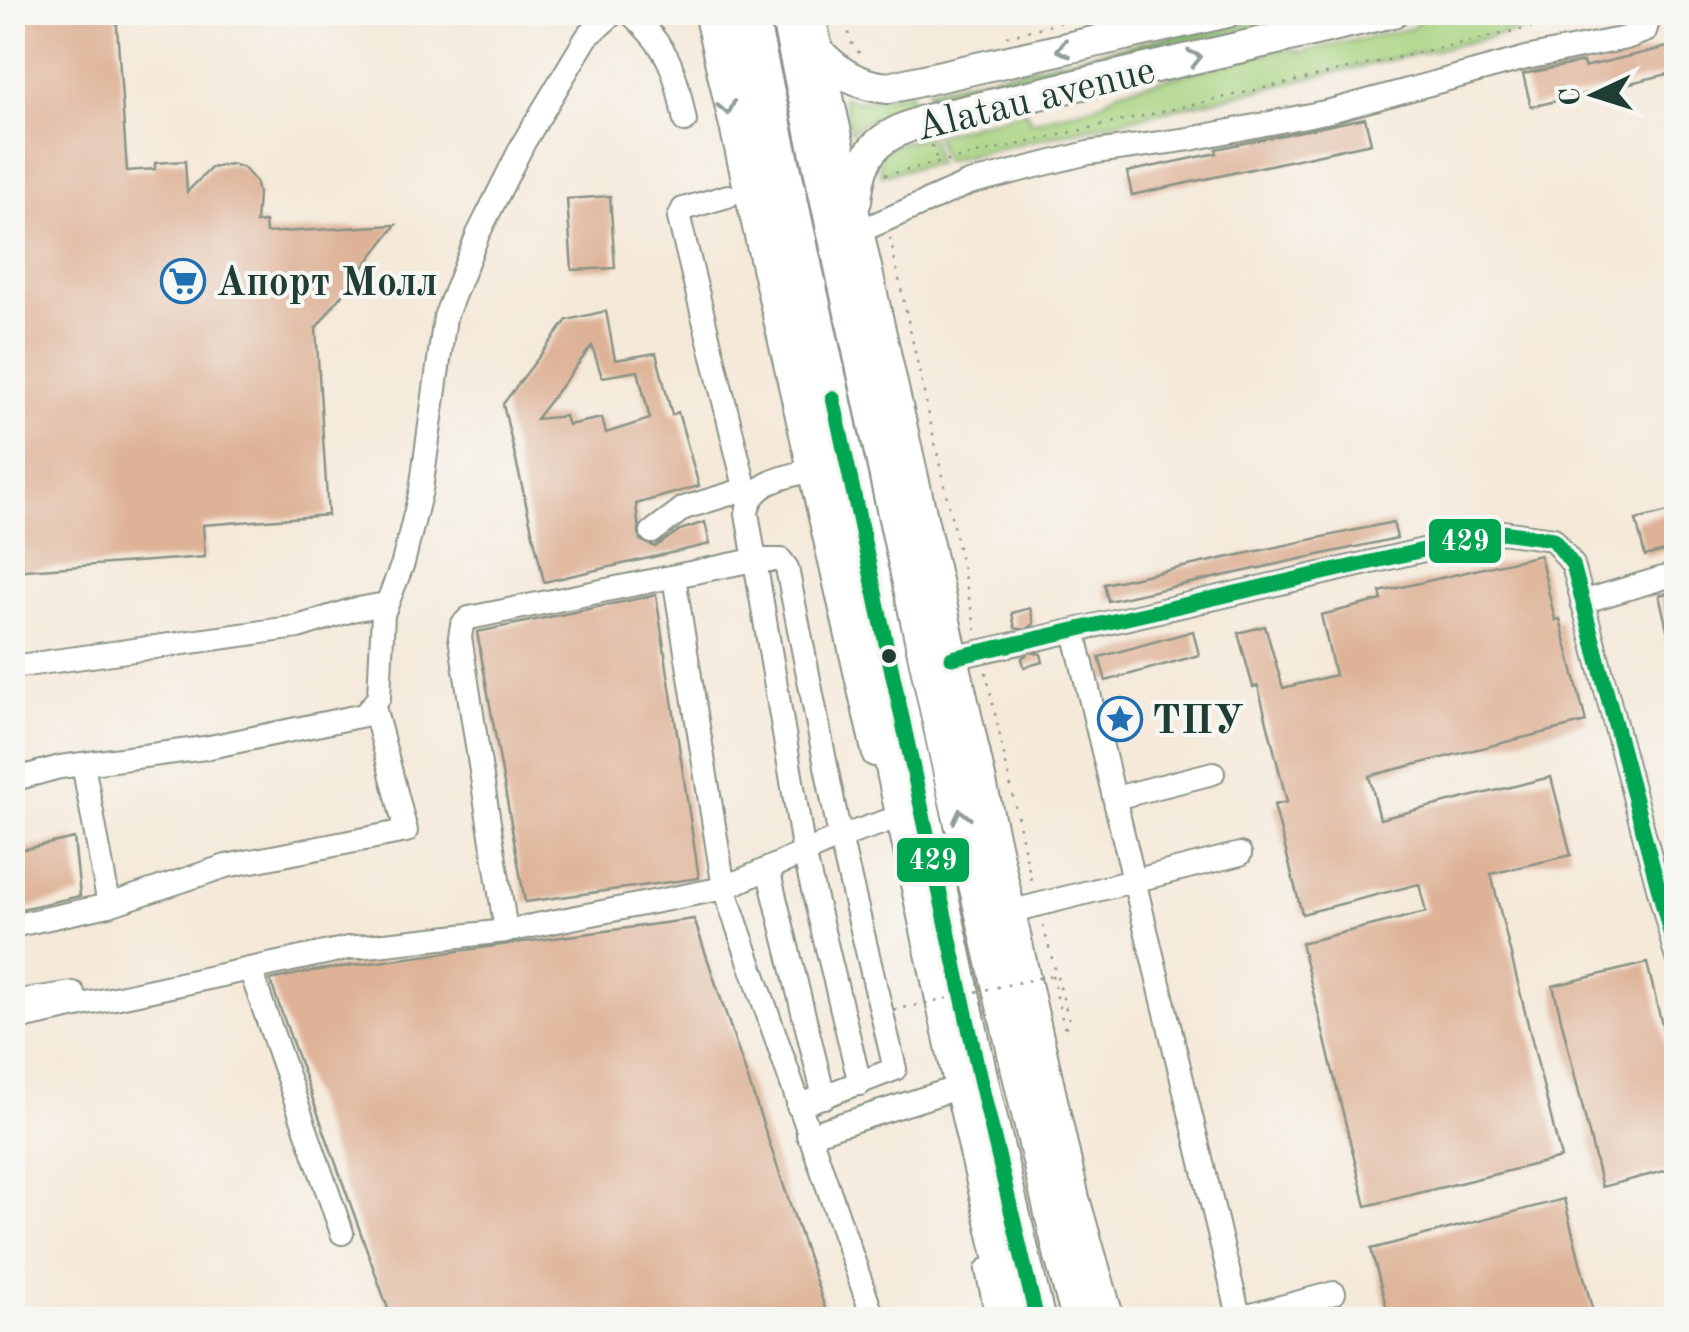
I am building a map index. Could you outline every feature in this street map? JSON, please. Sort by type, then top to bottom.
[{"type":"highway","points":[[749,12],[980,1080],[1038,1320]]},
{"type":"highway","points":[[802,28],[961,814],[1080,1320]]},
{"type":"main road","points":[[728,12],[818,469],[953,1089],[1014,1320]]},
{"type":"main road","name":"Alatau avenue","points":[[802,28],[846,78],[866,86],[888,88],[1227,12]]},
{"type":"main road","name":"Alatau avenue","points":[[856,226],[858,181],[866,157],[878,141],[898,130],[1317,21],[1393,12]]},
{"type":"main road","points":[[802,28],[966,655],[1022,909],[1074,1198],[1109,1320]]},
{"type":"street","points":[[12,780],[83,764],[205,748],[364,715],[374,707],[379,698],[386,604],[402,563],[420,490],[444,317],[478,234],[524,142],[588,36],[615,12]]},
{"type":"street","points":[[629,12],[653,35],[674,66],[685,121]]},
{"type":"street","points":[[802,28],[821,12]]},
{"type":"street","points":[[856,226],[886,218],[969,183],[1088,153],[1330,111],[1526,58],[1626,38],[1644,32],[1652,20],[1651,12]]},
{"type":"street","points":[[705,13],[726,35],[740,68]]},
{"type":"street","points":[[652,532],[684,508],[747,494],[818,469],[705,13]]},
{"type":"street","points":[[728,196],[683,209],[680,218],[747,494],[746,512],[804,853],[860,1084]]},
{"type":"street","points":[[966,655],[1502,532],[1553,539],[1573,565],[1676,954]]},
{"type":"street","points":[[506,931],[460,637],[462,625],[469,618],[754,560],[781,560],[786,568],[840,837],[895,1069],[798,1106]]},
{"type":"street","points":[[1582,602],[1676,574]]},
{"type":"street","points":[[674,577],[724,888],[874,1320]]},
{"type":"street","points":[[765,621],[846,597]]},
{"type":"street","points":[[12,666],[298,627],[386,604]]},
{"type":"street","points":[[1074,631],[1240,1318],[1334,1293]]},
{"type":"street","points":[[12,926],[110,905],[226,866],[406,832],[374,707]]},
{"type":"street","points":[[83,764],[110,905]]},
{"type":"street","points":[[1115,798],[1213,773]]},
{"type":"street","points":[[12,1025],[26,1017],[348,948],[506,931],[724,888],[840,837],[895,819]]},
{"type":"street","points":[[1022,909],[1240,854]]},
{"type":"street","points":[[768,869],[824,1096]]},
{"type":"street","points":[[250,969],[342,1233]]},
{"type":"street","points":[[12,1002],[121,986],[138,993]]},
{"type":"street","points":[[808,1135],[953,1089],[998,1320]]},
{"type":"path","points":[[844,12],[851,42],[863,58]]},
{"type":"path","points":[[894,1010],[1052,975],[1064,1028],[1070,1023],[1022,909],[966,655],[878,182],[881,175],[1596,12]]},
{"type":"path","points":[[930,136],[937,163]]},
{"type":"green space","points":[[1273,13],[1294,13],[1296,23],[932,105],[927,90]]},
{"type":"green space","points":[[1597,13],[943,161],[935,135],[1026,111],[1031,122],[1097,105],[1121,90],[1288,48],[1301,52],[1413,28],[1423,14]]},
{"type":"green space","points":[[910,93],[914,108],[863,123],[851,133],[843,97],[857,101]]},
{"type":"green space","points":[[930,136],[937,163],[881,175],[879,154],[896,144]]},
{"type":"building","name":"Апорт Молл","points":[[12,12],[116,12],[127,171],[155,169],[155,163],[185,161],[187,192],[211,168],[231,164],[244,168],[255,181],[258,193],[256,223],[265,222],[266,233],[396,225],[316,328],[328,515],[203,525],[205,557],[12,571]]},
{"type":"building","points":[[1676,45],[1676,72],[1531,107],[1523,74],[1583,62],[1584,67]]},
{"type":"building","points":[[1365,118],[1371,143],[1132,195],[1127,172]]},
{"type":"building","points":[[610,196],[615,268],[572,270],[567,199]]},
{"type":"building","points":[[606,311],[615,360],[656,353],[672,415],[678,412],[699,486],[636,504],[640,540],[655,547],[680,530],[705,522],[710,544],[544,582],[503,404],[567,320]],"holes":[[[592,346],[602,377],[638,371],[650,419],[606,433],[602,418],[568,425],[565,416],[536,419]]]},
{"type":"building","points":[[1676,510],[1676,548],[1645,556],[1636,520]]},
{"type":"building","points":[[1393,522],[1397,538],[1108,601],[1104,584]]},
{"type":"building","points":[[1540,555],[1586,722],[1369,776],[1380,819],[1551,777],[1571,855],[1491,874],[1561,1158],[1366,1206],[1301,943],[1426,912],[1419,884],[1302,914],[1274,805],[1287,802],[1258,686],[1253,687],[1238,633],[1265,626],[1283,688],[1335,675],[1321,615],[1382,600],[1380,592]]},
{"type":"building","points":[[1676,591],[1676,646],[1671,646],[1659,595]]},
{"type":"building","points":[[656,595],[699,878],[525,902],[477,632]]},
{"type":"building","points":[[1030,608],[1034,624],[1026,630],[1015,628],[1012,613]]},
{"type":"building","points":[[1193,631],[1199,655],[1106,681],[1099,657]]},
{"type":"building","points":[[1030,652],[1041,654],[1043,662],[1024,667],[1022,658]]},
{"type":"building","points":[[74,838],[80,896],[12,911],[12,852]]},
{"type":"building","points":[[694,919],[829,1320],[392,1320],[270,980]]},
{"type":"building","points":[[1647,963],[1676,1084],[1676,1168],[1602,1187],[1553,986]]},
{"type":"building","points":[[1564,1199],[1595,1320],[1390,1320],[1371,1249]]},
{"type":"transit line","name":"429","points":[[833,398],[980,1079],[1037,1320]]},
{"type":"transit line","name":"429","points":[[952,658],[1502,532],[1553,539],[1573,565],[1676,955]]},
{"type":"place","name":"Апорт Молл","points":[[183,281]]},
{"type":"place","name":"ТПУ","points":[[1120,719]]}]
